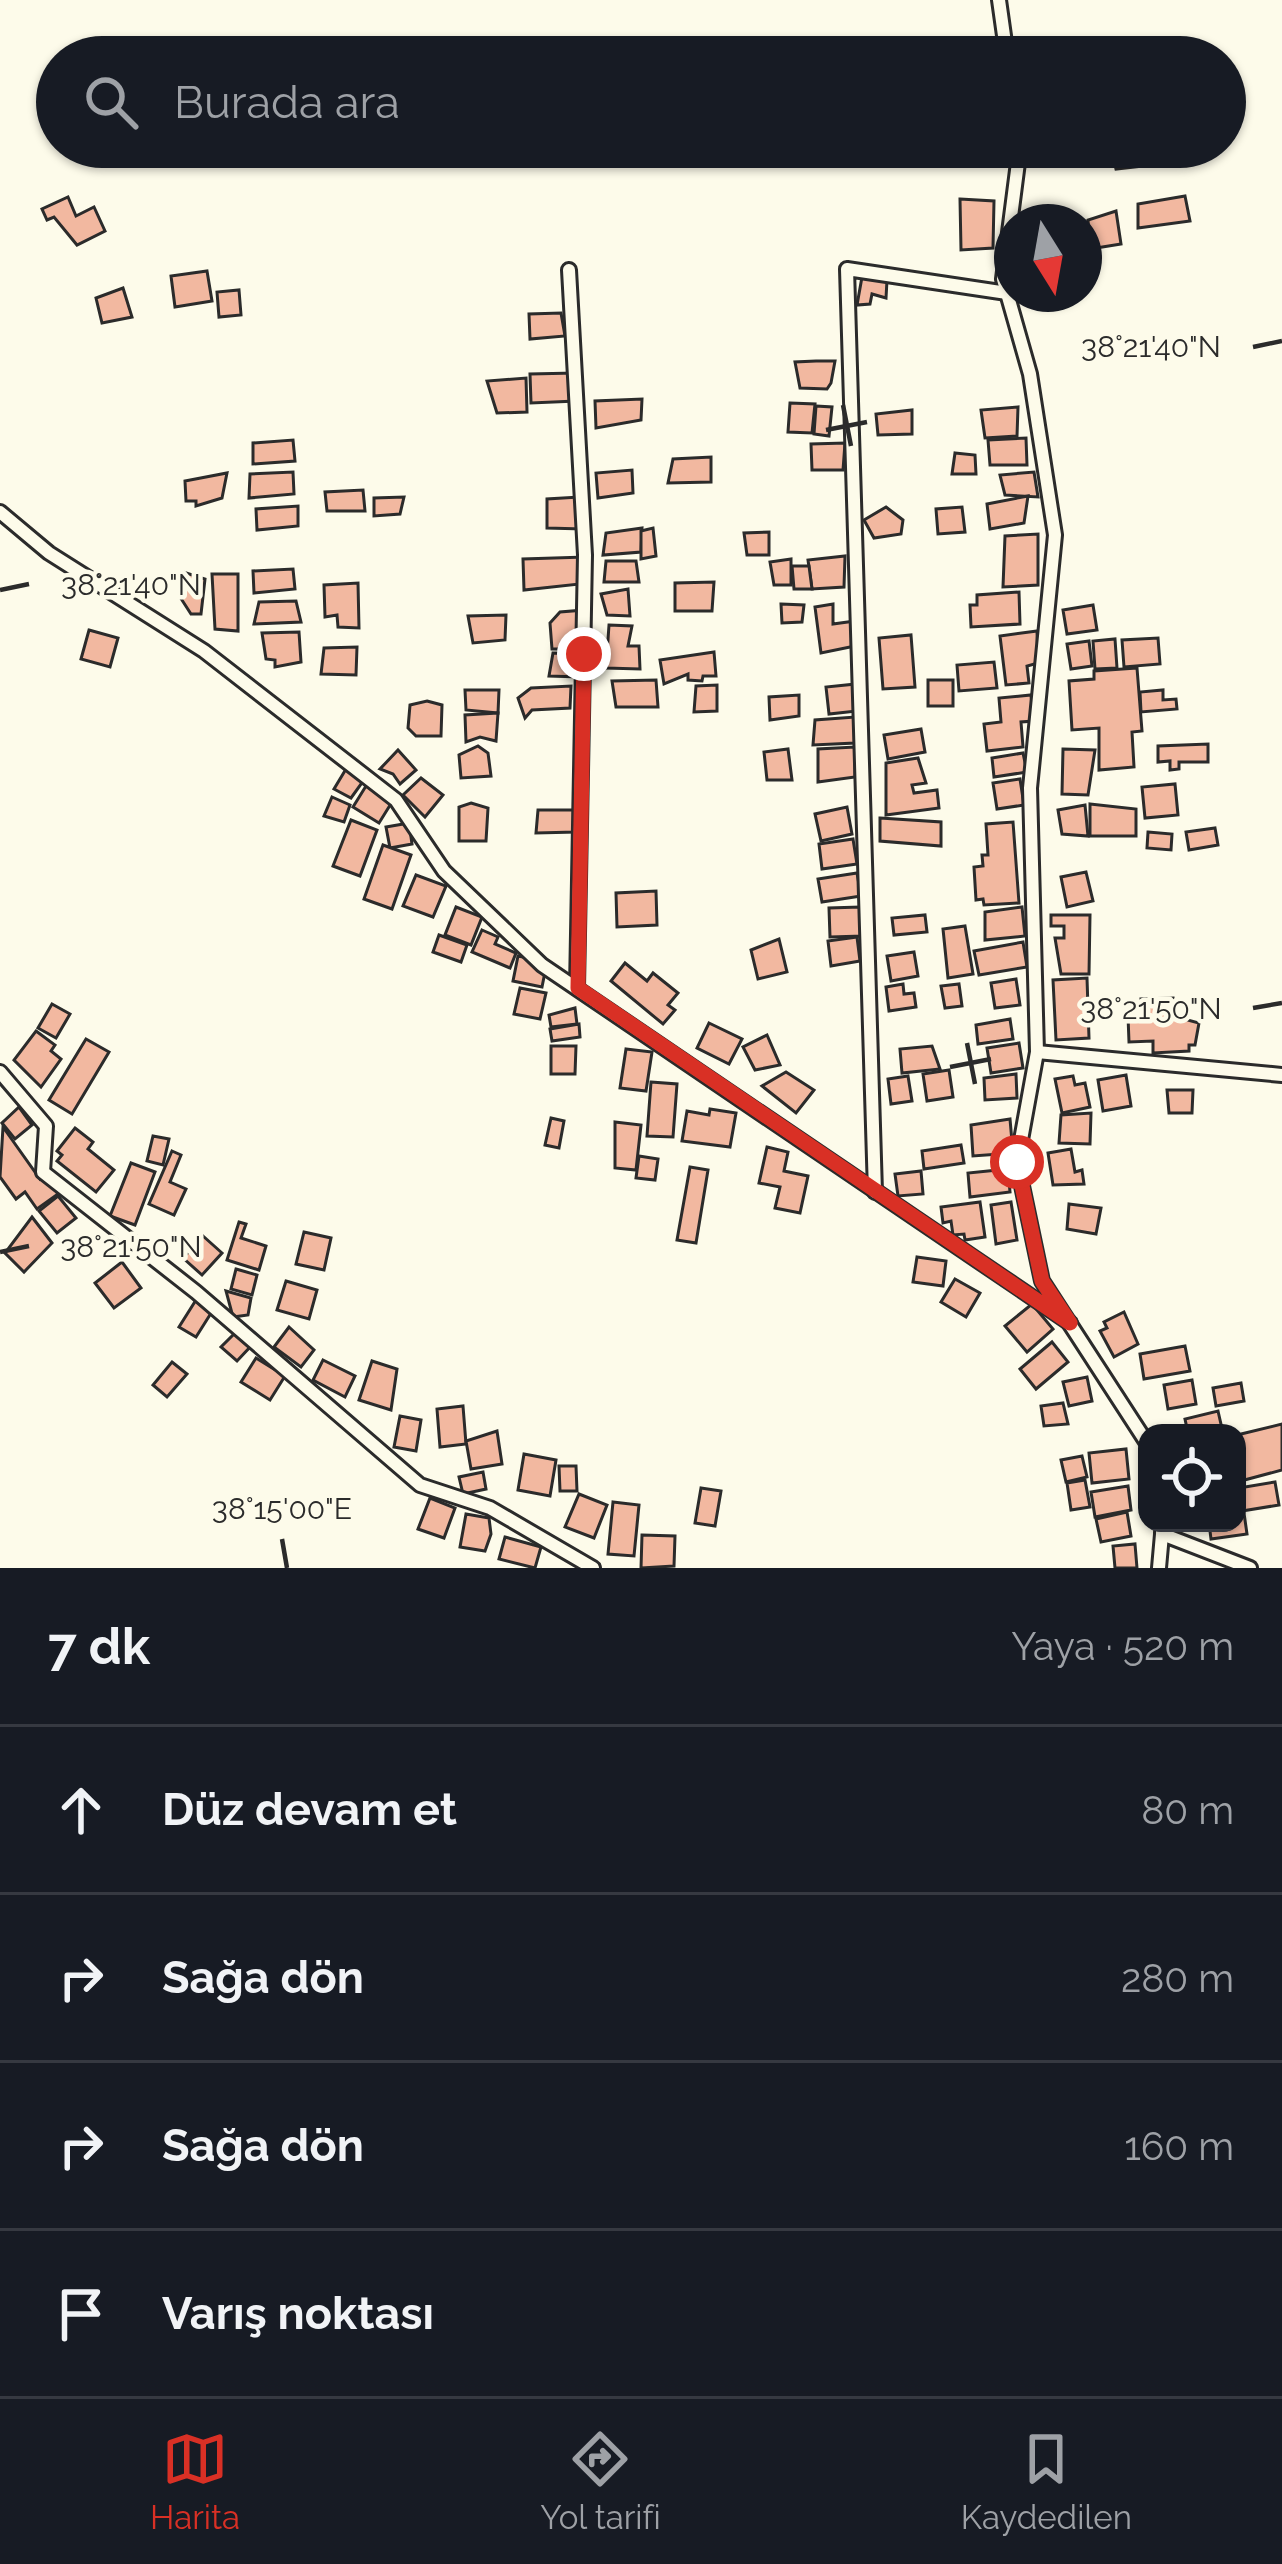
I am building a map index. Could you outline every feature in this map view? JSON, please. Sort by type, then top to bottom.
[{"type":"street","points":[[999,0],[1004,36]]},
{"type":"street","points":[[1012,204],[1016,168]]},
{"type":"street","points":[[875,1192],[847,269],[994,291]]},
{"type":"street","points":[[569,270],[585,554],[578,988]]},
{"type":"street","points":[[1012,312],[1030,374],[1055,535],[1030,788],[1037,1052],[1017,1162],[1042,1281],[1138,1429]]},
{"type":"street","points":[[0,512],[49,553],[204,651],[396,800],[444,871],[542,965],[1070,1323]]},
{"type":"street","points":[[1037,1052],[1282,1075]]},
{"type":"street","points":[[0,1072],[46,1126],[43,1172],[196,1292],[420,1485],[490,1508],[593,1568]]},
{"type":"street","points":[[1159,1568],[1163,1532]]},
{"type":"street","points":[[1170,1532],[1250,1568]]},
{"type":"building","points":[[1185,196],[1190,221],[1138,228],[1138,204]]},
{"type":"building","points":[[68,197],[76,216],[94,207],[105,231],[77,245],[54,217],[47,220],[42,209]]},
{"type":"building","points":[[960,199],[994,201],[993,248],[961,250]]},
{"type":"building","points":[[1116,211],[1121,244],[1102,247],[1102,216]]},
{"type":"building","points":[[207,271],[212,301],[175,307],[171,276]]},
{"type":"building","points":[[862,277],[887,280],[886,298],[872,294],[870,304],[857,305]]},
{"type":"building","points":[[123,288],[132,317],[102,323],[96,298]]},
{"type":"building","points":[[239,290],[241,315],[219,317],[217,292]]},
{"type":"building","points":[[561,313],[565,336],[530,339],[529,314]]},
{"type":"building","points":[[835,361],[827,389],[800,388],[795,362]]},
{"type":"building","points":[[575,373],[576,401],[531,403],[530,374]]},
{"type":"building","points":[[526,378],[527,412],[497,413],[487,381]]},
{"type":"building","points":[[642,399],[641,420],[596,428],[595,401]]},
{"type":"building","points":[[790,403],[815,404],[812,433],[788,432]]},
{"type":"building","points":[[816,406],[832,407],[829,436],[814,434]]},
{"type":"building","points":[[1018,407],[1017,436],[985,438],[981,410]]},
{"type":"building","points":[[912,410],[912,434],[878,435],[876,414]]},
{"type":"building","points":[[1026,438],[1027,465],[990,465],[988,440]]},
{"type":"building","points":[[293,440],[295,461],[253,464],[253,443]]},
{"type":"building","points":[[845,443],[843,470],[812,470],[811,444]]},
{"type":"building","points":[[955,453],[975,455],[976,474],[952,474]]},
{"type":"building","points":[[711,457],[711,482],[668,483],[673,459]]},
{"type":"building","points":[[632,470],[633,493],[598,498],[596,473]]},
{"type":"building","points":[[293,472],[294,494],[249,498],[250,474]]},
{"type":"building","points":[[1034,472],[1038,497],[1005,495],[1000,475]]},
{"type":"building","points":[[227,473],[222,498],[196,506],[196,501],[186,501],[185,481]]},
{"type":"building","points":[[363,490],[365,511],[327,511],[325,492]]},
{"type":"building","points":[[1028,496],[1024,523],[990,529],[987,504]]},
{"type":"building","points":[[404,497],[400,514],[374,516],[374,498]]},
{"type":"building","points":[[579,497],[583,529],[547,528],[547,499]]},
{"type":"building","points":[[298,506],[298,526],[257,530],[256,509]]},
{"type":"building","points":[[886,507],[903,520],[901,534],[874,538],[864,520]]},
{"type":"building","points":[[962,507],[965,532],[938,534],[936,509]]},
{"type":"building","points":[[642,528],[641,552],[603,555],[606,533]]},
{"type":"building","points":[[653,528],[656,556],[641,559],[641,531]]},
{"type":"building","points":[[769,532],[769,555],[747,555],[744,533]]},
{"type":"building","points":[[1038,534],[1038,585],[1003,587],[1005,536]]},
{"type":"building","points":[[845,556],[844,587],[812,589],[808,560]]},
{"type":"building","points":[[585,557],[580,584],[524,590],[523,559]]},
{"type":"building","points":[[791,559],[791,585],[774,585],[770,562]]},
{"type":"building","points":[[606,561],[636,561],[639,582],[604,582]]},
{"type":"building","points":[[792,566],[809,566],[812,589],[794,589]]},
{"type":"building","points":[[293,569],[295,589],[254,593],[253,571]]},
{"type":"building","points":[[183,572],[205,579],[201,614],[191,614],[180,597]]},
{"type":"building","points":[[212,574],[238,574],[238,631],[215,629]]},
{"type":"building","points":[[714,582],[712,611],[675,611],[675,583]]},
{"type":"building","points":[[358,583],[359,628],[338,627],[337,615],[325,617],[324,585]]},
{"type":"building","points":[[628,589],[630,616],[607,615],[601,594]]},
{"type":"building","points":[[1019,592],[1020,624],[971,627],[970,605],[977,605],[977,595]]},
{"type":"building","points":[[296,601],[301,622],[254,624],[259,602]]},
{"type":"building","points":[[781,604],[804,605],[802,622],[782,623]]},
{"type":"building","points":[[833,604],[833,624],[855,621],[855,646],[821,653],[815,607]]},
{"type":"building","points":[[1093,605],[1097,630],[1067,634],[1063,610]]},
{"type":"building","points":[[585,610],[584,649],[552,649],[550,623],[560,612]]},
{"type":"building","points":[[506,615],[505,640],[473,643],[468,616]]},
{"type":"building","points":[[609,625],[632,626],[628,646],[639,646],[640,669],[606,668]]},
{"type":"building","points":[[89,630],[118,638],[110,667],[81,659]]},
{"type":"building","points":[[1037,631],[1038,663],[1027,666],[1029,683],[1006,685],[1000,636]]},
{"type":"building","points":[[299,632],[301,662],[275,667],[275,660],[266,659],[262,633]]},
{"type":"building","points":[[911,635],[915,687],[883,689],[879,638]]},
{"type":"building","points":[[1158,638],[1160,664],[1124,667],[1122,640]]},
{"type":"building","points":[[1115,639],[1117,668],[1095,669],[1093,641]]},
{"type":"building","points":[[1089,641],[1092,666],[1071,669],[1067,644]]},
{"type":"building","points":[[357,647],[356,675],[321,674],[324,648]]},
{"type":"building","points":[[714,652],[716,676],[688,680],[688,674],[664,684],[660,660]]},
{"type":"building","points":[[553,653],[584,654],[581,677],[549,676]]},
{"type":"building","points":[[994,662],[997,688],[959,691],[957,665]]},
{"type":"building","points":[[1137,668],[1142,731],[1132,732],[1134,767],[1099,770],[1099,728],[1072,730],[1069,681],[1094,679],[1094,671]]},
{"type":"building","points":[[656,680],[658,707],[616,707],[612,681]]},
{"type":"building","points":[[928,680],[953,680],[953,706],[928,706]]},
{"type":"building","points":[[856,684],[857,711],[829,714],[826,687]]},
{"type":"building","points":[[717,685],[717,711],[694,712],[696,686]]},
{"type":"building","points":[[571,686],[570,708],[532,710],[525,718],[518,698],[531,688]]},
{"type":"building","points":[[465,690],[499,690],[498,713],[466,710]]},
{"type":"building","points":[[1163,690],[1163,700],[1176,699],[1177,709],[1141,712],[1140,692]]},
{"type":"building","points":[[799,695],[799,716],[770,720],[769,697]]},
{"type":"building","points":[[1031,695],[1034,721],[1021,722],[1023,747],[987,751],[984,724],[1001,722],[999,698]]},
{"type":"building","points":[[427,701],[442,705],[441,736],[416,736],[408,728],[410,705]]},
{"type":"building","points":[[498,713],[496,741],[480,737],[466,742],[465,715]]},
{"type":"building","points":[[855,717],[855,743],[813,745],[815,720]]},
{"type":"building","points":[[921,729],[925,752],[888,759],[884,735]]},
{"type":"building","points":[[1208,744],[1208,762],[1179,762],[1179,769],[1170,770],[1170,761],[1158,762],[1158,746]]},
{"type":"building","points":[[478,746],[488,753],[491,776],[461,778],[459,755]]},
{"type":"building","points":[[855,747],[855,777],[818,782],[818,749]]},
{"type":"building","points":[[788,749],[792,780],[767,780],[764,752]]},
{"type":"building","points":[[1063,749],[1095,750],[1088,795],[1062,794]]},
{"type":"building","points":[[398,750],[416,770],[400,784],[393,774],[380,769]]},
{"type":"building","points":[[1023,753],[1027,772],[994,777],[992,758]]},
{"type":"building","points":[[918,758],[926,783],[912,785],[914,793],[937,790],[939,808],[886,815],[886,763]]},
{"type":"building","points":[[346,769],[364,780],[351,798],[334,789]]},
{"type":"building","points":[[421,778],[443,795],[425,817],[403,795]]},
{"type":"building","points":[[1020,779],[1024,805],[997,809],[993,783]]},
{"type":"building","points":[[1175,784],[1178,815],[1145,818],[1142,787]]},
{"type":"building","points":[[366,786],[392,802],[379,823],[353,807]]},
{"type":"building","points":[[332,797],[350,805],[344,822],[324,816]]},
{"type":"building","points":[[471,803],[488,808],[486,841],[459,841],[459,807]]},
{"type":"building","points":[[1090,804],[1136,809],[1136,836],[1090,836]]},
{"type":"building","points":[[1085,805],[1088,836],[1062,834],[1058,810]]},
{"type":"building","points":[[847,807],[852,834],[821,841],[815,814]]},
{"type":"building","points":[[538,810],[575,810],[576,832],[536,833]]},
{"type":"building","points":[[880,818],[941,822],[941,846],[880,841]]},
{"type":"building","points":[[351,820],[377,830],[360,876],[333,866]]},
{"type":"building","points":[[1013,822],[1019,903],[984,905],[983,899],[976,900],[974,867],[983,866],[982,855],[988,855],[986,824]]},
{"type":"building","points":[[409,823],[412,844],[390,848],[386,827]]},
{"type":"building","points":[[1215,828],[1218,845],[1189,850],[1186,832]]},
{"type":"building","points":[[1148,832],[1172,834],[1171,850],[1147,848]]},
{"type":"building","points":[[853,839],[857,864],[822,869],[819,844]]},
{"type":"building","points":[[383,845],[411,855],[392,909],[364,899]]},
{"type":"building","points":[[1086,872],[1093,901],[1067,907],[1061,877]]},
{"type":"building","points":[[857,873],[861,896],[822,902],[818,879]]},
{"type":"building","points":[[416,875],[446,886],[433,917],[403,906]]},
{"type":"building","points":[[656,891],[657,925],[617,927],[616,893]]},
{"type":"building","points":[[456,907],[482,917],[471,945],[445,935]]},
{"type":"building","points":[[860,907],[863,936],[830,937],[829,908]]},
{"type":"building","points":[[1022,907],[1025,936],[985,940],[985,912]]},
{"type":"building","points":[[925,915],[927,932],[894,935],[892,918]]},
{"type":"building","points":[[1051,915],[1090,915],[1089,974],[1061,974],[1055,938],[1064,938],[1064,926],[1051,926]]},
{"type":"building","points":[[965,926],[973,974],[948,978],[943,929]]},
{"type":"building","points":[[482,930],[498,937],[495,944],[516,953],[510,968],[472,952]]},
{"type":"building","points":[[439,935],[467,945],[461,962],[433,952]]},
{"type":"building","points":[[857,937],[860,961],[831,966],[828,941]]},
{"type":"building","points":[[779,939],[787,972],[758,979],[751,950]]},
{"type":"building","points":[[1023,942],[1027,967],[979,975],[974,951]]},
{"type":"building","points":[[914,952],[918,976],[891,981],[887,956]]},
{"type":"building","points":[[518,956],[547,962],[542,987],[513,981]]},
{"type":"building","points":[[625,963],[647,981],[653,973],[678,993],[668,1005],[675,1010],[663,1024],[611,981]]},
{"type":"building","points":[[1087,978],[1089,1038],[1056,1040],[1053,980]]},
{"type":"building","points":[[1016,979],[1020,1005],[995,1008],[991,983]]},
{"type":"building","points":[[903,984],[904,994],[914,993],[916,1007],[889,1011],[886,987]]},
{"type":"building","points":[[959,984],[962,1006],[945,1008],[941,986]]},
{"type":"building","points":[[520,988],[546,993],[540,1019],[514,1014]]},
{"type":"building","points":[[1173,998],[1173,1016],[1199,1023],[1195,1045],[1189,1045],[1189,1051],[1153,1053],[1153,1041],[1129,1042],[1128,1016],[1142,1016],[1141,999]]},
{"type":"building","points":[[52,1004],[70,1014],[56,1038],[38,1028]]},
{"type":"building","points":[[575,1008],[577,1024],[551,1027],[549,1015]]},
{"type":"building","points":[[1010,1019],[1013,1039],[978,1044],[976,1025]]},
{"type":"building","points":[[709,1023],[742,1039],[729,1064],[697,1048]]},
{"type":"building","points":[[579,1024],[580,1037],[552,1041],[550,1029]]},
{"type":"building","points":[[36,1031],[55,1045],[51,1051],[61,1059],[41,1087],[14,1060]]},
{"type":"building","points":[[767,1035],[780,1065],[755,1070],[743,1047]]},
{"type":"building","points":[[86,1039],[109,1052],[72,1114],[49,1100]]},
{"type":"building","points":[[1019,1043],[1023,1068],[991,1073],[987,1048]]},
{"type":"building","points":[[551,1046],[576,1046],[575,1074],[551,1074]]},
{"type":"building","points":[[932,1046],[940,1069],[902,1073],[900,1049]]},
{"type":"building","points":[[626,1049],[652,1052],[646,1091],[620,1088]]},
{"type":"building","points":[[949,1070],[953,1097],[927,1101],[923,1074]]},
{"type":"building","points":[[786,1072],[814,1090],[796,1113],[762,1086]]},
{"type":"building","points":[[1016,1074],[1017,1098],[985,1100],[984,1078]]},
{"type":"building","points":[[1126,1075],[1131,1106],[1103,1111],[1098,1080]]},
{"type":"building","points":[[908,1076],[912,1101],[891,1104],[888,1079]]},
{"type":"building","points":[[1073,1076],[1075,1085],[1085,1083],[1090,1107],[1062,1113],[1055,1079]]},
{"type":"building","points":[[651,1082],[677,1084],[673,1137],[647,1136]]},
{"type":"building","points":[[1167,1090],[1193,1090],[1192,1113],[1169,1113]]},
{"type":"building","points":[[19,1107],[32,1125],[15,1139],[2,1123]]},
{"type":"building","points":[[710,1109],[736,1113],[730,1147],[682,1141],[687,1111],[709,1115]]},
{"type":"building","points":[[1091,1113],[1090,1144],[1059,1143],[1061,1115]]},
{"type":"building","points":[[551,1118],[564,1121],[559,1148],[545,1145]]},
{"type":"building","points":[[1010,1119],[1013,1153],[973,1156],[971,1125]]},
{"type":"building","points":[[615,1122],[641,1125],[636,1170],[615,1168]]},
{"type":"building","points":[[3,1127],[40,1179],[45,1175],[58,1194],[37,1209],[25,1192],[16,1199],[0,1177]]},
{"type":"building","points":[[75,1128],[93,1142],[88,1149],[114,1170],[96,1192],[57,1161],[62,1155],[57,1151]]},
{"type":"building","points":[[153,1136],[169,1139],[163,1165],[147,1161]]},
{"type":"building","points":[[961,1145],[964,1163],[924,1169],[922,1151]]},
{"type":"building","points":[[767,1147],[788,1152],[784,1171],[808,1176],[800,1213],[775,1208],[780,1187],[759,1183]]},
{"type":"building","points":[[1071,1149],[1075,1172],[1082,1170],[1084,1184],[1053,1185],[1048,1153]]},
{"type":"building","points":[[172,1151],[181,1155],[170,1182],[186,1189],[174,1215],[149,1204]]},
{"type":"building","points":[[639,1156],[658,1159],[655,1180],[636,1178]]},
{"type":"building","points":[[131,1163],[155,1172],[135,1225],[110,1216]]},
{"type":"building","points":[[690,1167],[708,1170],[696,1243],[677,1240]]},
{"type":"building","points":[[1008,1169],[1010,1192],[970,1197],[968,1173]]},
{"type":"building","points":[[921,1171],[923,1194],[898,1196],[895,1174]]},
{"type":"building","points":[[58,1196],[76,1218],[57,1233],[39,1211]]},
{"type":"building","points":[[980,1202],[985,1237],[965,1240],[964,1234],[953,1235],[951,1221],[943,1223],[941,1207]]},
{"type":"building","points":[[1011,1202],[1017,1240],[996,1244],[991,1205]]},
{"type":"building","points":[[1069,1204],[1101,1208],[1096,1234],[1067,1229]]},
{"type":"building","points":[[32,1217],[52,1243],[24,1272],[5,1253]]},
{"type":"building","points":[[239,1222],[246,1224],[241,1238],[266,1246],[259,1270],[227,1260]]},
{"type":"building","points":[[304,1232],[331,1238],[324,1270],[296,1264]]},
{"type":"building","points":[[203,1236],[222,1253],[202,1275],[183,1258]]},
{"type":"building","points":[[917,1257],[946,1261],[943,1286],[913,1282]]},
{"type":"building","points":[[122,1262],[141,1288],[114,1308],[95,1283]]},
{"type":"building","points":[[236,1269],[257,1275],[252,1295],[231,1289]]},
{"type":"building","points":[[955,1279],[980,1293],[966,1317],[941,1302]]},
{"type":"building","points":[[286,1281],[317,1290],[309,1319],[277,1310]]},
{"type":"building","points":[[226,1291],[251,1298],[248,1315],[233,1317]]},
{"type":"building","points":[[196,1300],[213,1310],[196,1337],[179,1327]]},
{"type":"building","points":[[1032,1304],[1053,1329],[1027,1352],[1005,1326]]},
{"type":"building","points":[[1124,1312],[1138,1344],[1114,1357],[1100,1331],[1107,1328],[1104,1322]]},
{"type":"building","points":[[289,1327],[314,1350],[301,1367],[274,1347]]},
{"type":"building","points":[[236,1332],[251,1346],[237,1361],[221,1347]]},
{"type":"building","points":[[1052,1342],[1068,1362],[1036,1389],[1020,1369]]},
{"type":"building","points":[[1185,1346],[1190,1371],[1144,1379],[1140,1354]]},
{"type":"building","points":[[256,1358],[285,1376],[270,1400],[241,1382]]},
{"type":"building","points":[[323,1360],[355,1376],[345,1397],[313,1380]]},
{"type":"building","points":[[372,1361],[397,1369],[391,1410],[359,1400]]},
{"type":"building","points":[[172,1362],[187,1374],[167,1397],[153,1385]]},
{"type":"building","points":[[1087,1377],[1092,1401],[1069,1406],[1063,1382]]},
{"type":"building","points":[[1192,1380],[1196,1404],[1168,1409],[1164,1385]]},
{"type":"building","points":[[1241,1383],[1244,1401],[1216,1406],[1213,1388]]},
{"type":"building","points":[[1063,1403],[1068,1424],[1044,1426],[1041,1406]]},
{"type":"building","points":[[463,1406],[466,1444],[440,1447],[437,1409]]},
{"type":"building","points":[[1218,1411],[1221,1424],[1186,1424],[1185,1419]]},
{"type":"building","points":[[400,1416],[421,1420],[416,1451],[394,1447]]},
{"type":"building","points":[[1282,1424],[1282,1470],[1246,1480],[1246,1433]]},
{"type":"building","points":[[497,1431],[502,1464],[471,1469],[466,1441]]},
{"type":"building","points":[[1126,1449],[1129,1479],[1092,1483],[1089,1453]]},
{"type":"building","points":[[524,1454],[556,1460],[550,1496],[518,1490]]},
{"type":"building","points":[[1082,1456],[1087,1477],[1066,1482],[1061,1460]]},
{"type":"building","points":[[559,1466],[576,1466],[577,1491],[560,1491]]},
{"type":"building","points":[[483,1472],[486,1489],[463,1494],[459,1477]]},
{"type":"building","points":[[1085,1480],[1090,1507],[1071,1510],[1067,1483]]},
{"type":"building","points":[[1275,1482],[1279,1505],[1246,1510],[1246,1487]]},
{"type":"building","points":[[1128,1486],[1131,1510],[1095,1517],[1091,1492]]},
{"type":"building","points":[[701,1488],[721,1491],[715,1526],[695,1523]]},
{"type":"building","points":[[579,1494],[607,1505],[594,1538],[565,1527]]},
{"type":"building","points":[[430,1498],[455,1508],[444,1538],[418,1529]]},
{"type":"building","points":[[613,1502],[639,1505],[634,1556],[608,1554]]},
{"type":"building","points":[[1127,1512],[1131,1536],[1101,1542],[1096,1519]]},
{"type":"building","points":[[466,1514],[489,1518],[491,1534],[485,1551],[460,1547]]},
{"type":"building","points":[[1246,1527],[1247,1534],[1211,1539],[1210,1532],[1246,1532]]},
{"type":"building","points":[[642,1535],[675,1536],[674,1566],[641,1568]]},
{"type":"building","points":[[505,1537],[541,1547],[535,1568],[499,1559]]},
{"type":"building","points":[[1135,1544],[1137,1568],[1115,1568],[1113,1546]]},
{"type":"route","points":[[584,654],[578,988],[740,1094],[963,1255],[1070,1323],[1042,1281],[1017,1162]]}]
